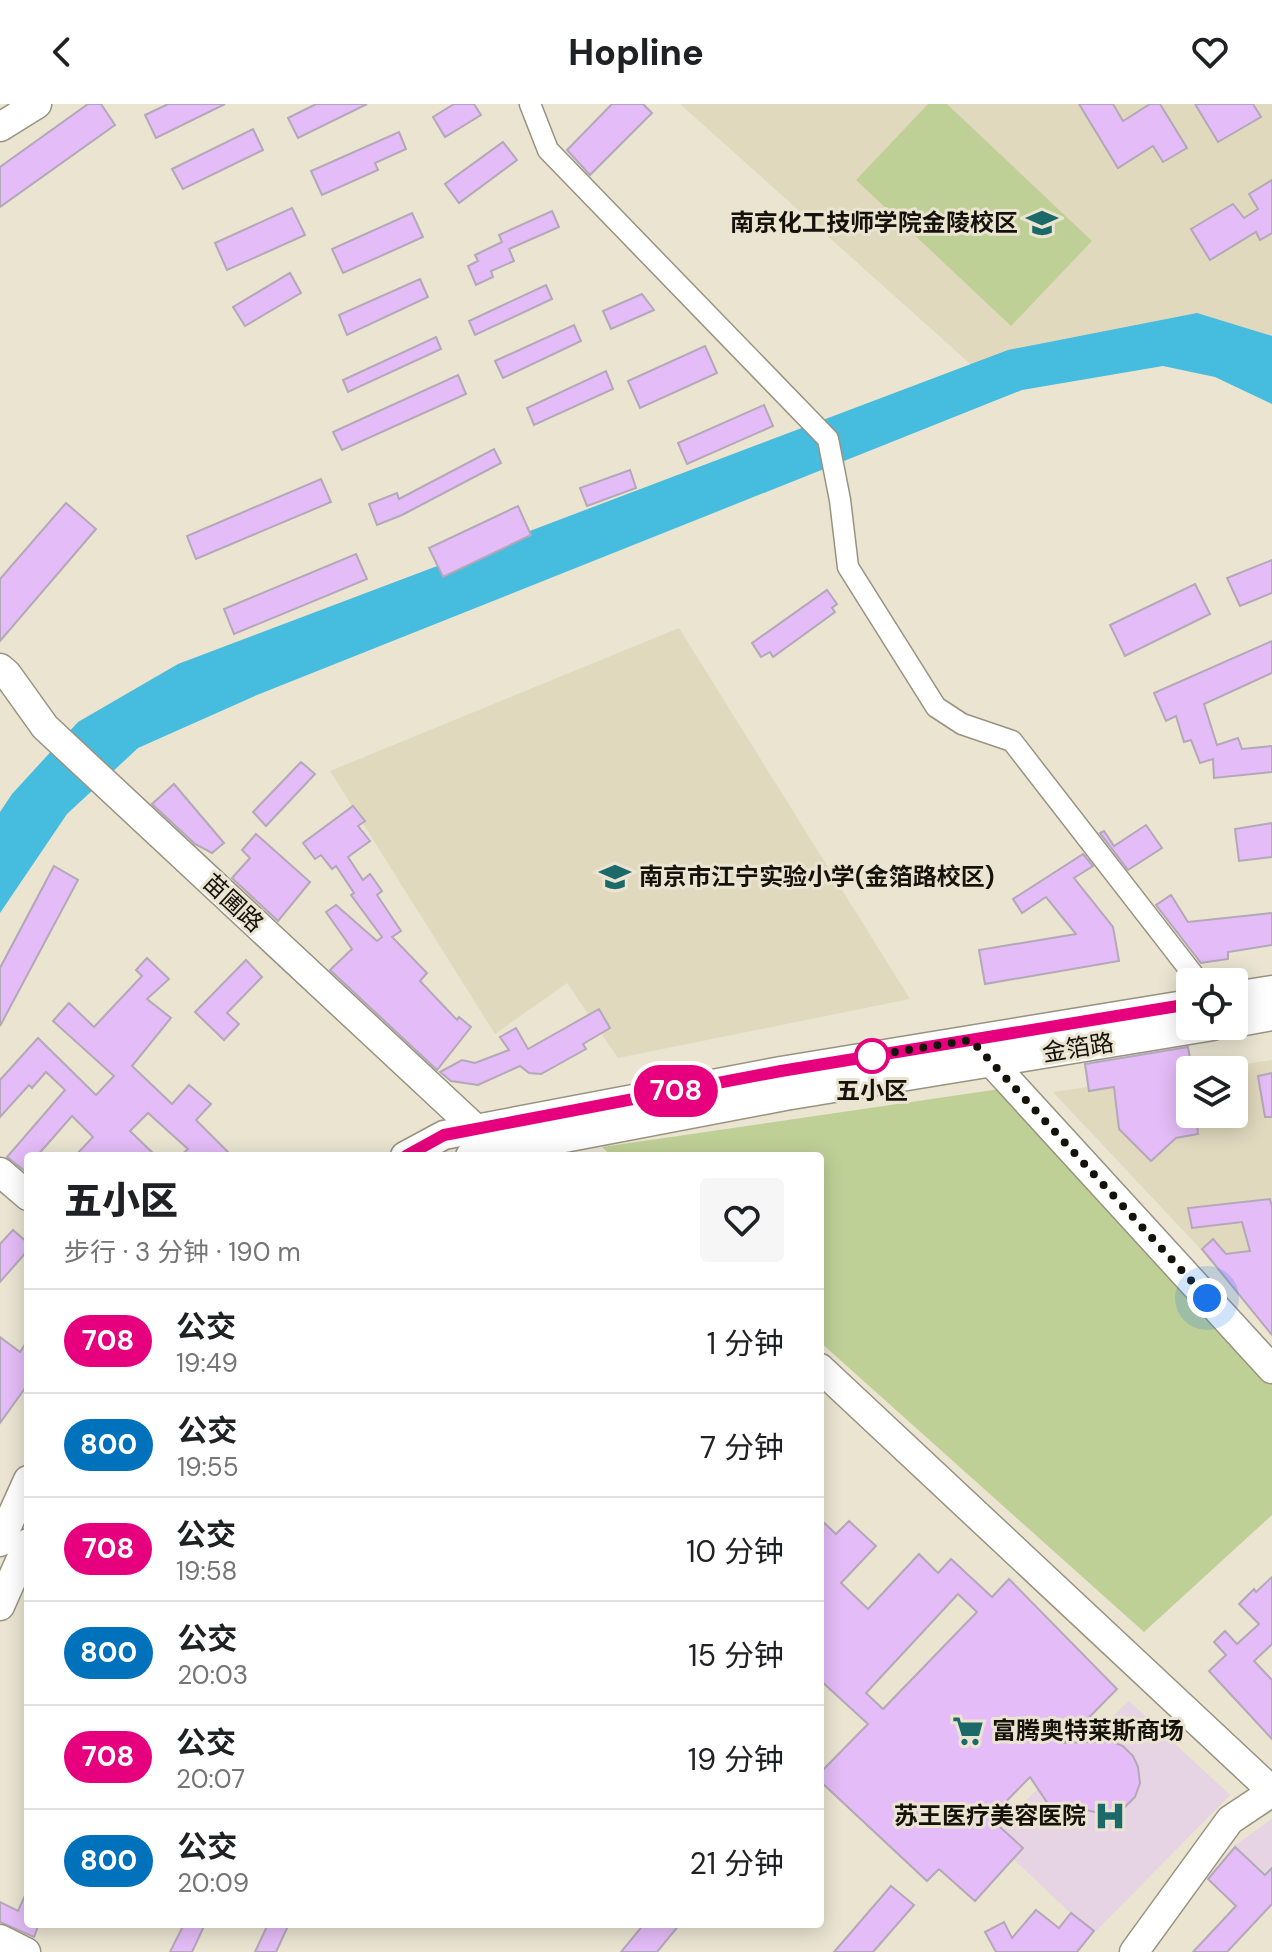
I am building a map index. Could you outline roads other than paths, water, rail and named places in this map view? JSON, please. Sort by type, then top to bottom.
[{"type":"street","points":[[0,127],[37,104]]},
{"type":"street","points":[[530,104],[548,150],[828,439],[840,500],[848,567],[936,707],[962,724],[1012,741],[1188,968]]},
{"type":"street","name":"苗圃路","points":[[0,668],[45,727],[473,1142]]},
{"type":"street","points":[[1248,994],[1272,990]]},
{"type":"street","name":"金箔路","points":[[412,1152],[444,1135],[473,1142],[573,1137],[785,1096],[1176,1007]]},
{"type":"street","points":[[1248,1020],[1272,1016]]},
{"type":"street","name":"金箔路","points":[[473,1142],[781,1071],[1176,1030]]},
{"type":"street","points":[[988,1050],[1272,1344]]},
{"type":"street","points":[[988,1050],[1272,1369]]},
{"type":"street","points":[[573,1137],[589,1152]]},
{"type":"street","points":[[0,1172],[24,1193]]},
{"type":"street","points":[[0,1190],[24,1210]]},
{"type":"street","points":[[824,1372],[1272,1792],[1230,1820],[1134,1952]]},
{"type":"street","points":[[0,1542],[24,1489]]},
{"type":"street","points":[[0,1606],[24,1552]]},
{"type":"street","points":[[0,1939],[26,1952]]},
{"type":"water","points":[[1197,313],[1272,336],[1272,404],[1215,377],[1163,366],[1022,390],[257,695],[138,748],[67,814],[0,913],[0,812],[12,794],[78,722],[178,664],[1008,350]]},
{"type":"place","name":"南京化工技师学院金陵校区","points":[[1042,223]]},
{"type":"place","name":"南京市江宁实验小学(金箔路校区)","points":[[615,877]]},
{"type":"place","name":"五小区","points":[[872,1056]]},
{"type":"place","name":"富腾奥特莱斯商场","points":[[968,1731]]},
{"type":"place","name":"苏王医疗美容医院","points":[[1110,1816]]}]
